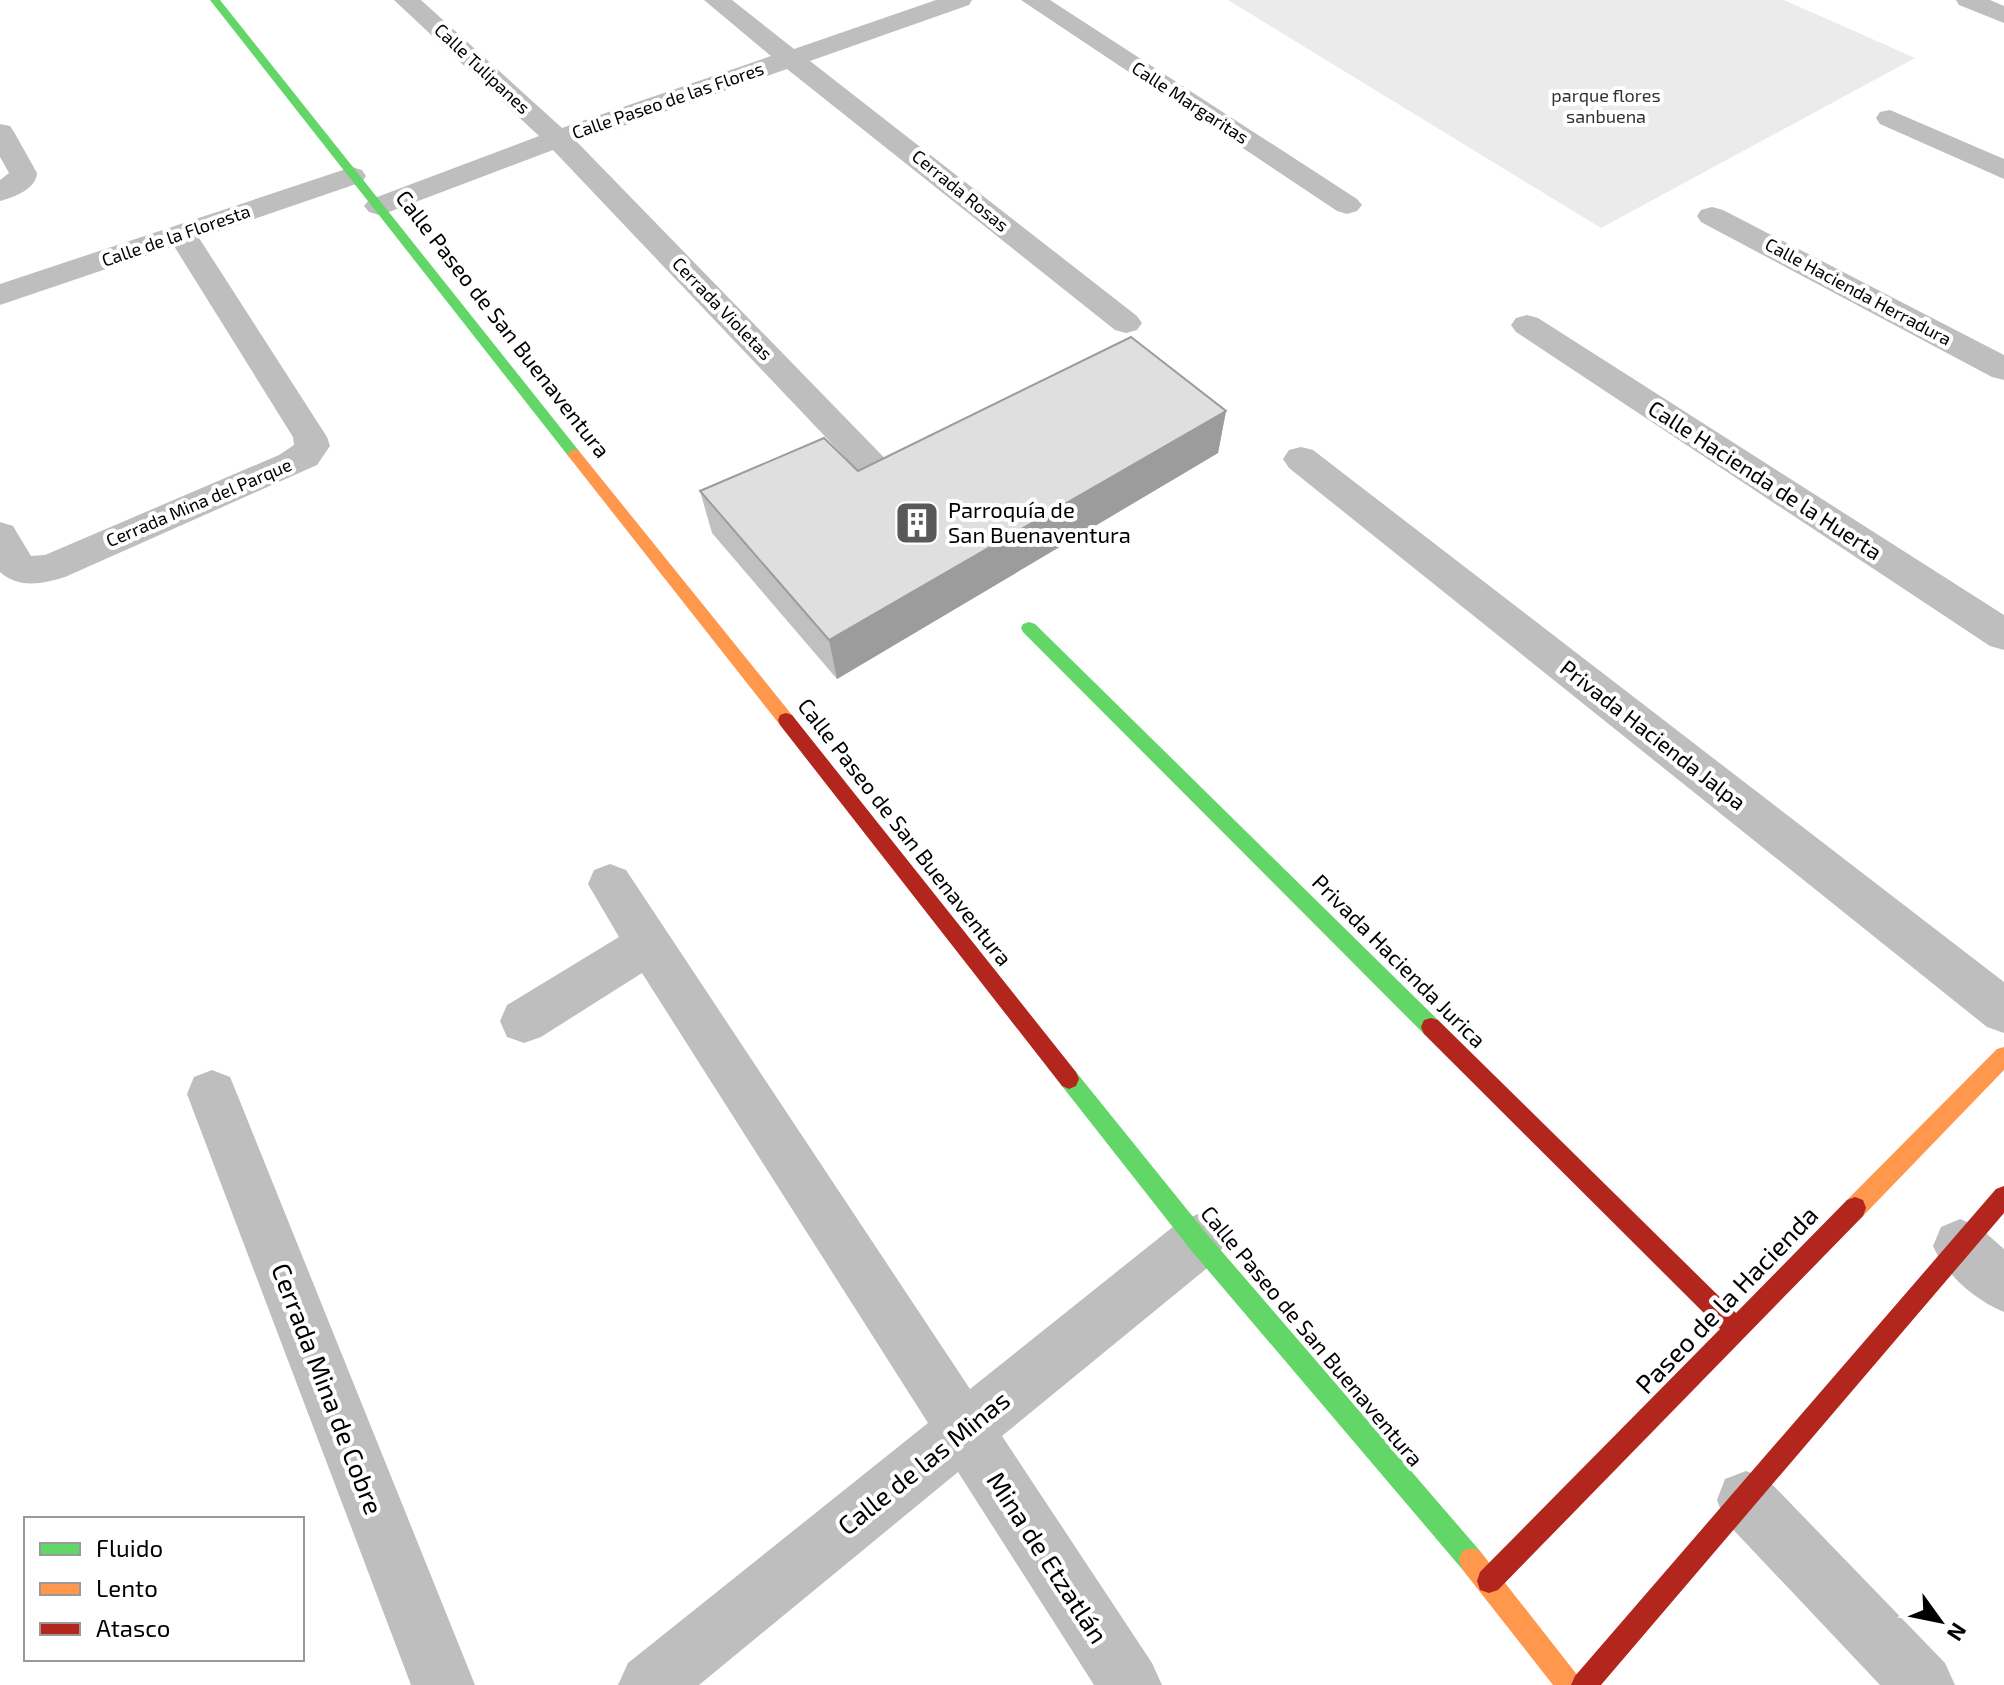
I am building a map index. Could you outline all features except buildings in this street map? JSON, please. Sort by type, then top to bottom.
[{"type":"main road","name":"Calle Paseo de San Buenaventura","points":[[215,0],[1198,1241],[1489,1581],[1569,1685]]},
{"type":"main road","name":"Privada Hacienda Jurica","points":[[1029,628],[1736,1329]]},
{"type":"main road","name":"Paseo de la Hacienda","points":[[1489,1581],[2004,1056]]},
{"type":"main road","points":[[1584,1685],[2004,1197]]},
{"type":"street","name":"Calle Tulipanes","points":[[406,0],[558,139]]},
{"type":"street","name":"Cerrada Rosas","points":[[716,0],[794,58],[1126,323]]},
{"type":"street","name":"Calle Paseo de las Flores","points":[[379,206],[558,139],[960,0]]},
{"type":"street","name":"Calle Margaritas","points":[[1033,0],[1347,205]]},
{"type":"street","points":[[1968,0],[2004,15]]},
{"type":"street","points":[[1890,118],[2004,170]]},
{"type":"street","points":[[0,132],[23,173],[23,179],[16,186],[0,192]]},
{"type":"street","name":"Cerrada Violetas","points":[[558,139],[886,478]]},
{"type":"street","name":"Calle de la Floresta","points":[[0,295],[352,176]]},
{"type":"street","name":"Calle Hacienda Herradura","points":[[1712,216],[2004,369]]},
{"type":"street","name":"Cerrada Mina del Parque","points":[[0,535],[12,563],[20,569],[35,571],[52,567],[292,464],[305,456],[312,446],[310,437],[181,234]]},
{"type":"street","name":"Calle Hacienda de la Huerta","points":[[1527,325],[2004,635]]},
{"type":"street","name":"Privada Hacienda Jalpa","points":[[1301,459],[2004,1011]]},
{"type":"street","points":[[610,884],[965,1430]]},
{"type":"street","points":[[524,1021],[648,944]]},
{"type":"street","name":"Cerrada Mina de Cobre","points":[[212,1094],[443,1685]]},
{"type":"street","name":"Calle de las Minas","points":[[650,1685],[1198,1241]]},
{"type":"street","points":[[1960,1246],[2004,1285]]},
{"type":"street","name":"Mina de Etzatlán","points":[[965,1430],[1130,1685]]},
{"type":"street","points":[[1746,1500],[1923,1685]]},
{"type":"green space","name":"parque flores sanbuena","points":[[1228,0],[1784,0],[1915,58],[1601,228]]},
{"type":"traffic: fast","points":[[215,0],[574,454]]},
{"type":"traffic: fast","points":[[1029,628],[1431,1027]]},
{"type":"traffic: fast","points":[[1069,1079],[1198,1241],[1471,1560]]},
{"type":"traffic: slow","points":[[574,454],[786,720]]},
{"type":"traffic: slow","points":[[1855,1208],[2004,1056]]},
{"type":"traffic: slow","points":[[1471,1560],[1569,1685]]},
{"type":"traffic: jam","points":[[786,720],[1069,1079]]},
{"type":"traffic: jam","points":[[1431,1027],[1736,1329]]},
{"type":"traffic: jam","points":[[1584,1685],[2004,1197]]},
{"type":"traffic: jam","points":[[1489,1581],[1855,1208]]},
{"type":"place","name":"Parroquía de San Buenaventura","points":[[917,523]]}]
